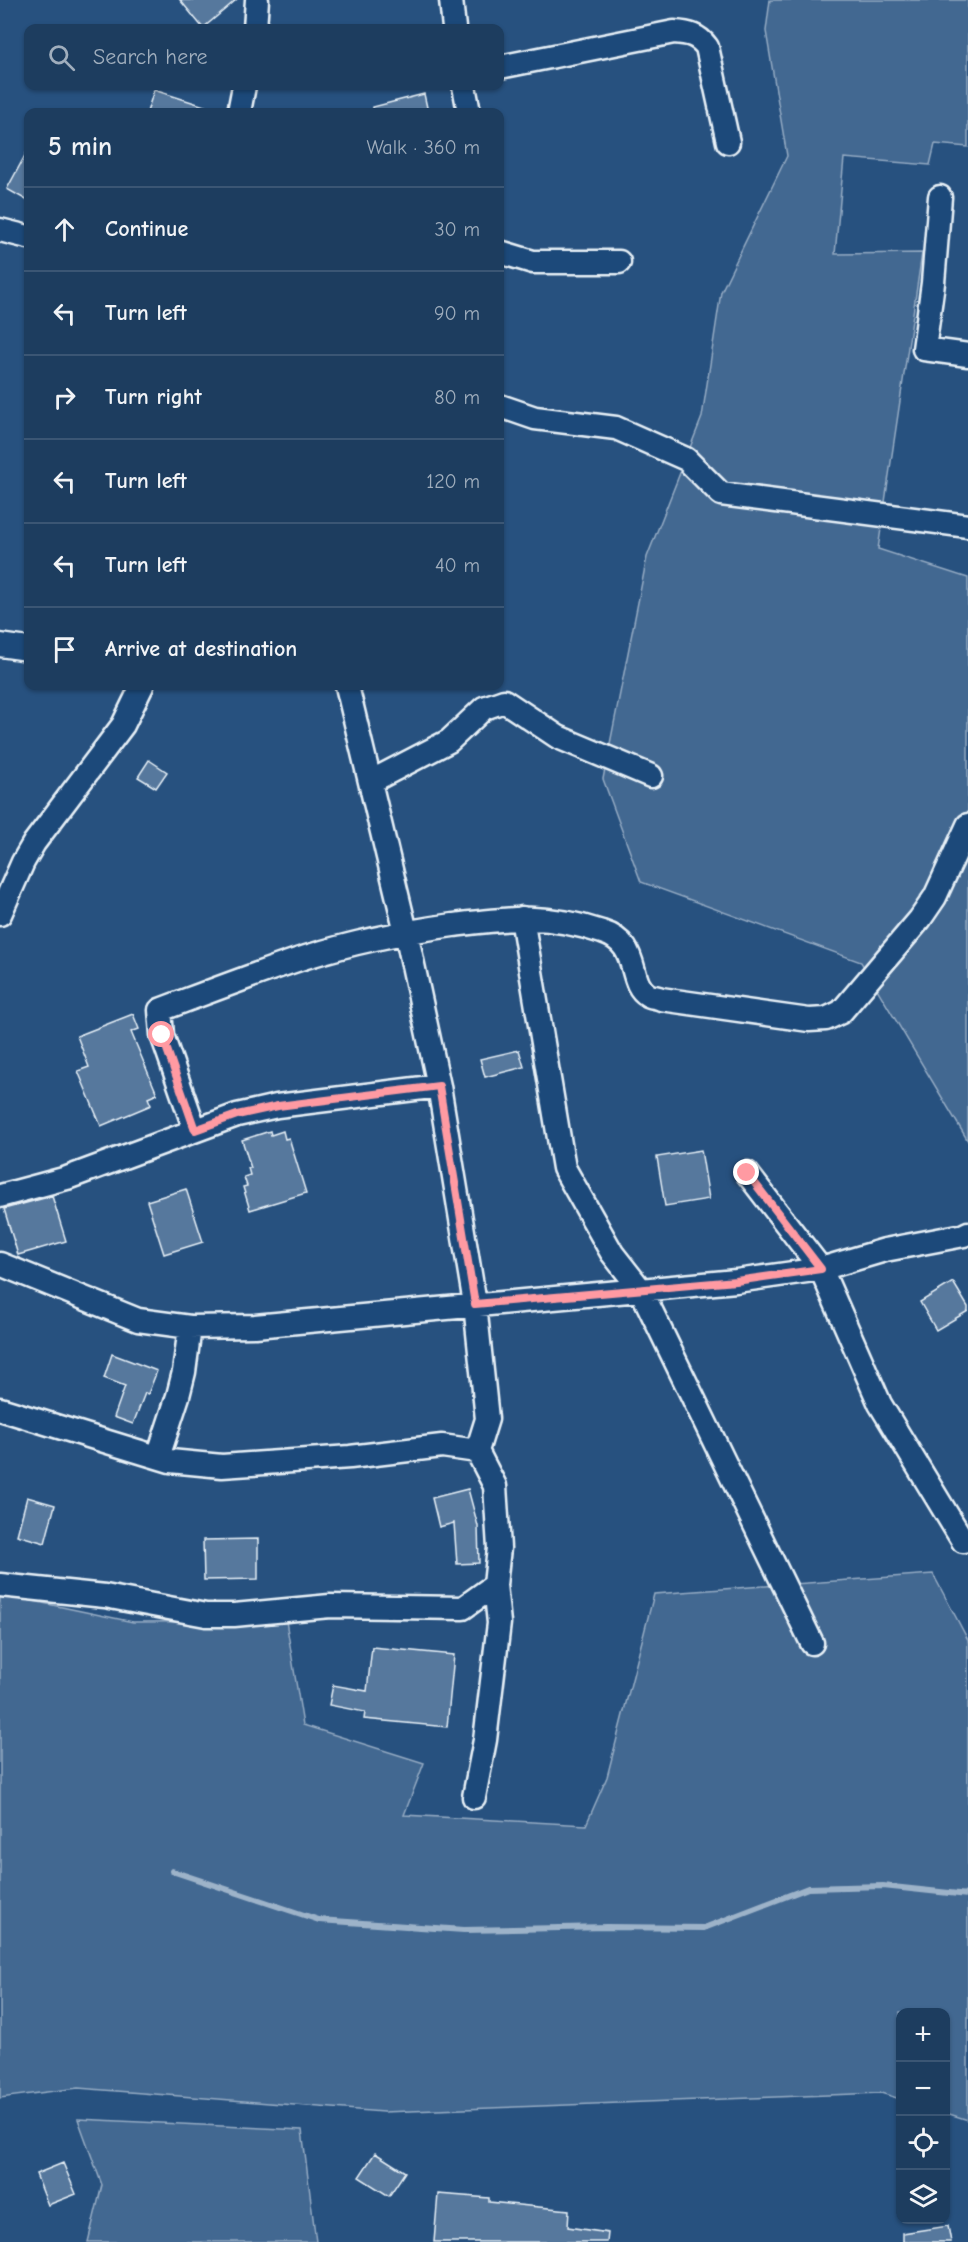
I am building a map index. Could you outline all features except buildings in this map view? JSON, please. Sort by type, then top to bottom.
[{"type":"street","points":[[255,24],[257,0]]},
{"type":"street","points":[[451,0],[454,24]]},
{"type":"street","points":[[504,66],[674,32],[688,33],[700,38],[707,47],[728,142]]},
{"type":"street","points":[[240,108],[243,90]]},
{"type":"street","points":[[465,90],[468,108]]},
{"type":"street","points":[[940,197],[933,283],[924,349],[968,355]]},
{"type":"street","points":[[0,230],[24,236]]},
{"type":"street","points":[[504,253],[533,262],[619,262]]},
{"type":"street","points":[[504,407],[535,418],[616,428],[686,459],[721,494],[968,526]]},
{"type":"street","points":[[0,645],[24,648]]},
{"type":"street","points":[[0,914],[34,843],[123,725],[140,690]]},
{"type":"street","points":[[348,690],[406,932],[439,1086],[475,1304],[487,1419],[477,1450],[495,1486],[499,1548],[495,1585],[499,1623],[474,1797]]},
{"type":"street","points":[[370,782],[448,741],[484,708],[504,701],[558,737],[651,776]]},
{"type":"street","points":[[195,1130],[162,1035],[160,1010],[306,957],[406,932],[505,918],[539,918],[570,922],[606,933],[623,944],[630,955],[639,985],[647,994],[661,999],[809,1020],[826,1019],[841,1012],[920,919],[935,897],[968,825]]},
{"type":"street","points":[[522,918],[564,1168],[612,1253],[641,1290],[812,1643]]},
{"type":"street","points":[[0,1196],[67,1178],[237,1115],[278,1106],[439,1086]]},
{"type":"street","points":[[747,1173],[821,1269],[880,1404],[966,1545]]},
{"type":"street","points":[[0,1264],[138,1320],[190,1327],[255,1326],[736,1281],[821,1269],[885,1250],[966,1237]]},
{"type":"street","points":[[158,1457],[184,1372],[190,1327]]},
{"type":"street","points":[[0,1409],[158,1457],[197,1465],[222,1466],[350,1457],[442,1446],[477,1450]]},
{"type":"street","points":[[0,1585],[105,1596],[206,1615],[234,1615],[330,1606],[463,1608],[495,1585]]},
{"type":"shaded area","points":[[770,0],[968,0],[968,147],[935,144],[930,165],[844,158],[835,254],[922,253],[878,549],[968,578],[968,1141],[861,962],[641,882],[603,779],[647,557],[702,417],[721,292],[787,156],[766,31]]},
{"type":"shaded area","points":[[933,1574],[968,1640],[968,2120],[950,2114],[950,2008],[896,2008],[896,2098],[881,2093],[383,2112],[78,2088],[0,2098],[0,1594],[133,1622],[286,1621],[303,1725],[424,1763],[404,1815],[586,1825],[607,1777],[654,1594]]},
{"type":"shaded area","points":[[78,2119],[302,2130],[316,2242],[88,2242],[102,2185]]},
{"type":"waterway","points":[[172,1871],[319,1920],[464,1930],[607,1927],[704,1928],[808,1888],[883,1886],[968,1895]]},
{"type":"route","points":[[162,1035],[195,1130],[237,1115],[278,1106],[439,1086],[475,1304],[736,1281],[821,1269],[747,1173]]}]
